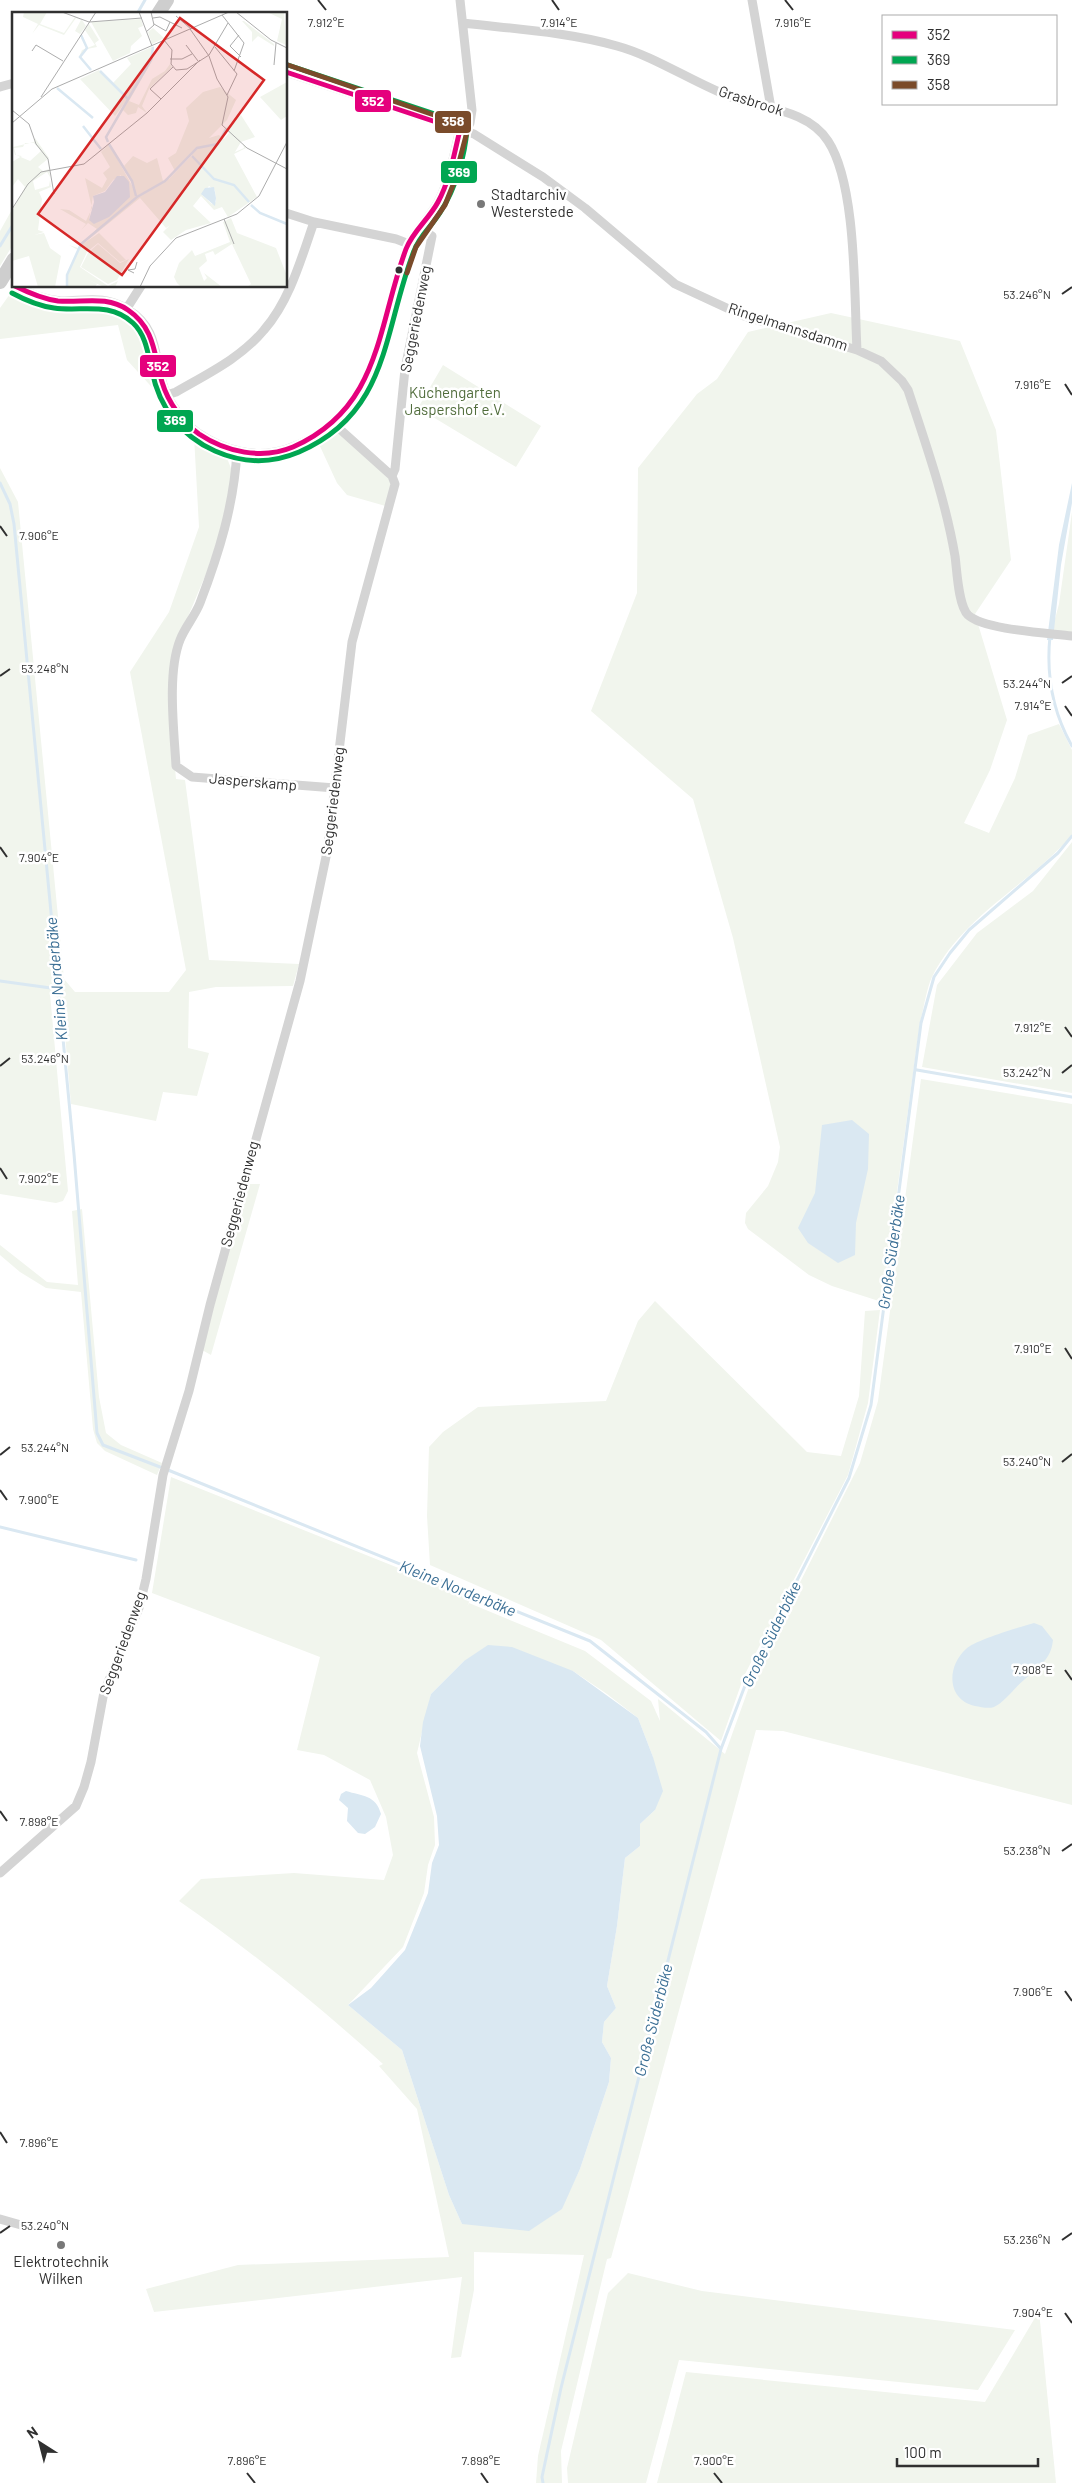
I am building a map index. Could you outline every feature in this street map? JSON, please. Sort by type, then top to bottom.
[{"type":"main road","points":[[159,12],[167,0]]},
{"type":"main road","points":[[8,283],[12,267]]},
{"type":"street","points":[[20,288],[45,299],[97,299],[127,308],[141,319],[151,333],[167,395],[197,432],[237,451],[254,454],[277,452],[302,444],[333,423],[355,397],[369,376],[380,350],[409,244],[438,202],[463,130],[470,123],[472,110],[460,0]]},
{"type":"street","points":[[752,0],[771,108]]},
{"type":"street","name":"Grasbrook","points":[[463,23],[544,33],[618,46],[732,98],[771,108],[812,124],[829,142],[840,165],[850,219],[857,350]]},
{"type":"street","name":"Ringelmannsdamm","points":[[288,73],[463,130],[543,178],[585,208],[675,284],[744,316],[857,350],[881,361],[902,381],[908,390],[936,474],[950,528],[962,604],[968,615],[997,627],[1072,636]]},
{"type":"street","points":[[288,214],[314,222],[396,239],[409,244]]},
{"type":"street","points":[[167,395],[176,392],[224,364],[264,330],[292,282],[314,222]]},
{"type":"street","name":"Seggeriedenweg","points":[[0,1873],[76,1806],[84,1787],[104,1692],[139,1608],[146,1579],[163,1475],[189,1391],[210,1305],[300,981],[327,852],[352,642],[395,484],[392,476],[396,468],[405,369],[432,236],[420,228]]},
{"type":"street","points":[[127,308],[140,288]]},
{"type":"street","points":[[333,423],[392,476]]},
{"type":"street","name":"Jasperskamp","points":[[237,451],[235,487],[224,533],[199,605],[180,641],[173,682],[176,766],[192,777],[335,788]]},
{"type":"street","points":[[0,2219],[21,2225]]},
{"type":"green space","points":[[12,210],[12,246],[0,266],[0,231]]},
{"type":"green space","points":[[10,294],[46,306],[98,305],[118,313],[133,322],[144,338],[159,395],[127,360],[118,325],[0,339],[0,308]]},
{"type":"green space","points":[[831,313],[960,341],[996,430],[1011,560],[975,614],[1007,720],[990,770],[964,823],[989,833],[1015,778],[1028,735],[1059,724],[1072,750],[1072,835],[1055,853],[978,918],[960,936],[945,955],[930,982],[920,1022],[882,1302],[832,1286],[809,1275],[748,1229],[745,1223],[746,1213],[768,1186],[778,1162],[780,1147],[733,938],[693,799],[591,711],[637,593],[638,468],[697,394],[717,379],[748,332]]},
{"type":"green space","name":"Küchengarten Jaspershof e.V.","points":[[443,365],[541,426],[516,467],[418,408]]},
{"type":"green space","points":[[341,429],[391,477],[389,507],[347,495],[337,483],[318,442]]},
{"type":"green space","points":[[194,436],[225,453],[234,476],[232,492],[208,569],[176,645],[170,712],[176,779],[185,780],[209,960],[299,964],[293,986],[216,987],[189,992],[188,1048],[209,1053],[197,1096],[163,1092],[156,1121],[71,1104],[62,1000],[50,994],[68,1191],[63,1201],[56,1203],[0,1194],[0,468],[18,502],[64,979],[75,992],[169,992],[186,970],[130,672],[169,612],[199,527]]},
{"type":"green space","points":[[1072,512],[1072,636],[1051,634],[1059,604]]},
{"type":"green space","points":[[1072,842],[1072,1093],[922,1067],[937,985],[977,933],[1033,891]]},
{"type":"green space","points":[[921,1079],[1072,1104],[1072,1805],[783,1731],[756,1730],[611,2258],[607,2259],[561,2451],[562,2483],[536,2483],[538,2456],[584,2255],[474,2252],[474,2290],[461,2357],[451,2358],[462,2277],[154,2312],[146,2289],[238,2265],[449,2257],[417,2109],[379,2066],[383,2064],[284,1979],[179,1901],[201,1879],[294,1873],[384,1880],[393,1855],[386,1817],[370,1780],[324,1755],[297,1750],[320,1657],[152,1593],[171,1477],[471,1597],[467,1607],[469,1603],[585,1651],[651,1701],[660,1721],[658,1699],[725,1754],[753,1676],[860,1463],[878,1401]],"holes":[[[464,1661],[573,1671],[638,1718],[653,1757],[655,1810],[640,1824],[640,1846],[625,1858],[617,1926],[607,1986],[616,2008],[604,2022],[602,2042],[611,2058],[609,2082],[580,2169],[561,2209],[462,2224],[449,2195],[402,2050],[348,2005],[403,1947],[424,1893],[428,1865],[435,1845],[434,1817],[417,1753],[431,1694]]]},
{"type":"green space","points":[[247,1184],[260,1184],[211,1355],[202,1350]]},
{"type":"green space","points":[[82,1209],[99,1397],[106,1433],[121,1445],[162,1463],[157,1475],[105,1451],[97,1443],[93,1429],[81,1292],[46,1288],[20,1272],[0,1255],[0,1245],[47,1282],[78,1285],[72,1211]]},
{"type":"green space","points":[[655,1301],[807,1452],[841,1456],[859,1396],[865,1311],[880,1310],[868,1403],[848,1475],[744,1676],[721,1741],[601,1640],[430,1565],[427,1516],[429,1447],[443,1432],[478,1407],[606,1401],[638,1321]]},
{"type":"green space","points":[[628,2273],[702,2291],[1015,2330],[978,2390],[679,2360],[646,2483],[568,2483],[567,2468],[608,2293]]},
{"type":"green space","points":[[1039,2311],[1056,2483],[657,2483],[686,2372],[985,2402]]},
{"type":"shaded area","points":[[1072,483],[1072,503],[1061,565],[1053,640],[1047,640],[1059,545]]},
{"type":"shaded area","points":[[852,1120],[869,1134],[868,1169],[856,1223],[855,1255],[838,1263],[808,1243],[798,1228],[815,1193],[822,1125]]},
{"type":"shaded area","points":[[1034,1623],[1042,1626],[1053,1640],[1050,1653],[1039,1666],[1002,1702],[994,1707],[975,1706],[959,1697],[952,1681],[953,1673],[955,1664],[966,1649],[988,1638]]},
{"type":"shaded area","points":[[488,1645],[512,1647],[573,1671],[638,1718],[653,1757],[663,1791],[655,1810],[640,1824],[640,1846],[625,1858],[617,1926],[607,1986],[616,2008],[604,2022],[602,2042],[611,2058],[609,2082],[580,2169],[562,2209],[529,2231],[462,2224],[449,2195],[402,2050],[348,2005],[371,1988],[405,1950],[428,1893],[432,1863],[439,1845],[437,1816],[420,1746],[423,1722],[431,1694],[464,1661]]},
{"type":"shaded area","points":[[346,1791],[368,1797],[379,1808],[381,1814],[375,1827],[365,1834],[358,1833],[347,1821],[348,1808],[339,1800],[341,1794]]},
{"type":"waterway","name":"Kleine Norderbäke","points":[[138,12],[145,0]]},
{"type":"waterway","name":"Kleine Norderbäke","points":[[0,246],[12,226]]},
{"type":"waterway","name":"Kleine Norderbäke","points":[[0,483],[10,504],[14,524],[74,1154],[97,1433],[103,1445],[160,1467]]},
{"type":"waterway","name":"Große Süderbäke","points":[[1050,636],[1049,665],[1052,692],[1060,720],[1072,746]]},
{"type":"waterway","name":"Große Süderbäke","points":[[543,2483],[542,2477],[561,2388],[721,1749],[749,1675],[849,1478],[871,1405],[921,1023],[934,977],[950,953],[969,930],[1058,853],[1072,836]]},
{"type":"waterway","points":[[0,981],[58,989]]},
{"type":"waterway","points":[[917,1070],[1072,1097]]},
{"type":"waterway","name":"Kleine Norderbäke","points":[[168,1470],[590,1641],[706,1732],[721,1749]]},
{"type":"waterway","points":[[0,1527],[136,1560]]},
{"type":"transit line","name":"369","points":[[12,293],[48,307],[95,309],[114,312],[124,316],[133,323],[144,339],[155,384],[173,419],[192,437],[215,451],[246,460],[278,459],[299,452],[329,435],[351,415],[367,392],[379,367],[414,251],[419,240],[441,211],[451,192],[462,160],[467,129],[462,123],[288,65]]},
{"type":"transit line","name":"358","points":[[288,65],[466,126],[467,132],[453,185],[445,205],[416,247],[407,273]]},
{"type":"transit line","name":"352","points":[[288,73],[460,130]]},
{"type":"transit line","name":"352","points":[[20,288],[52,300],[103,301],[120,305],[137,317],[149,334],[162,382],[172,404],[181,418],[199,434],[221,445],[245,452],[269,453],[293,447],[322,430],[344,411],[360,388],[372,363],[381,336],[396,278],[406,249],[442,194],[460,130]]},
{"type":"place","name":"Stadtarchiv Westerstede","points":[[481,204]]},
{"type":"place","name":"Elektrotechnik Wilken","points":[[61,2245]]}]
